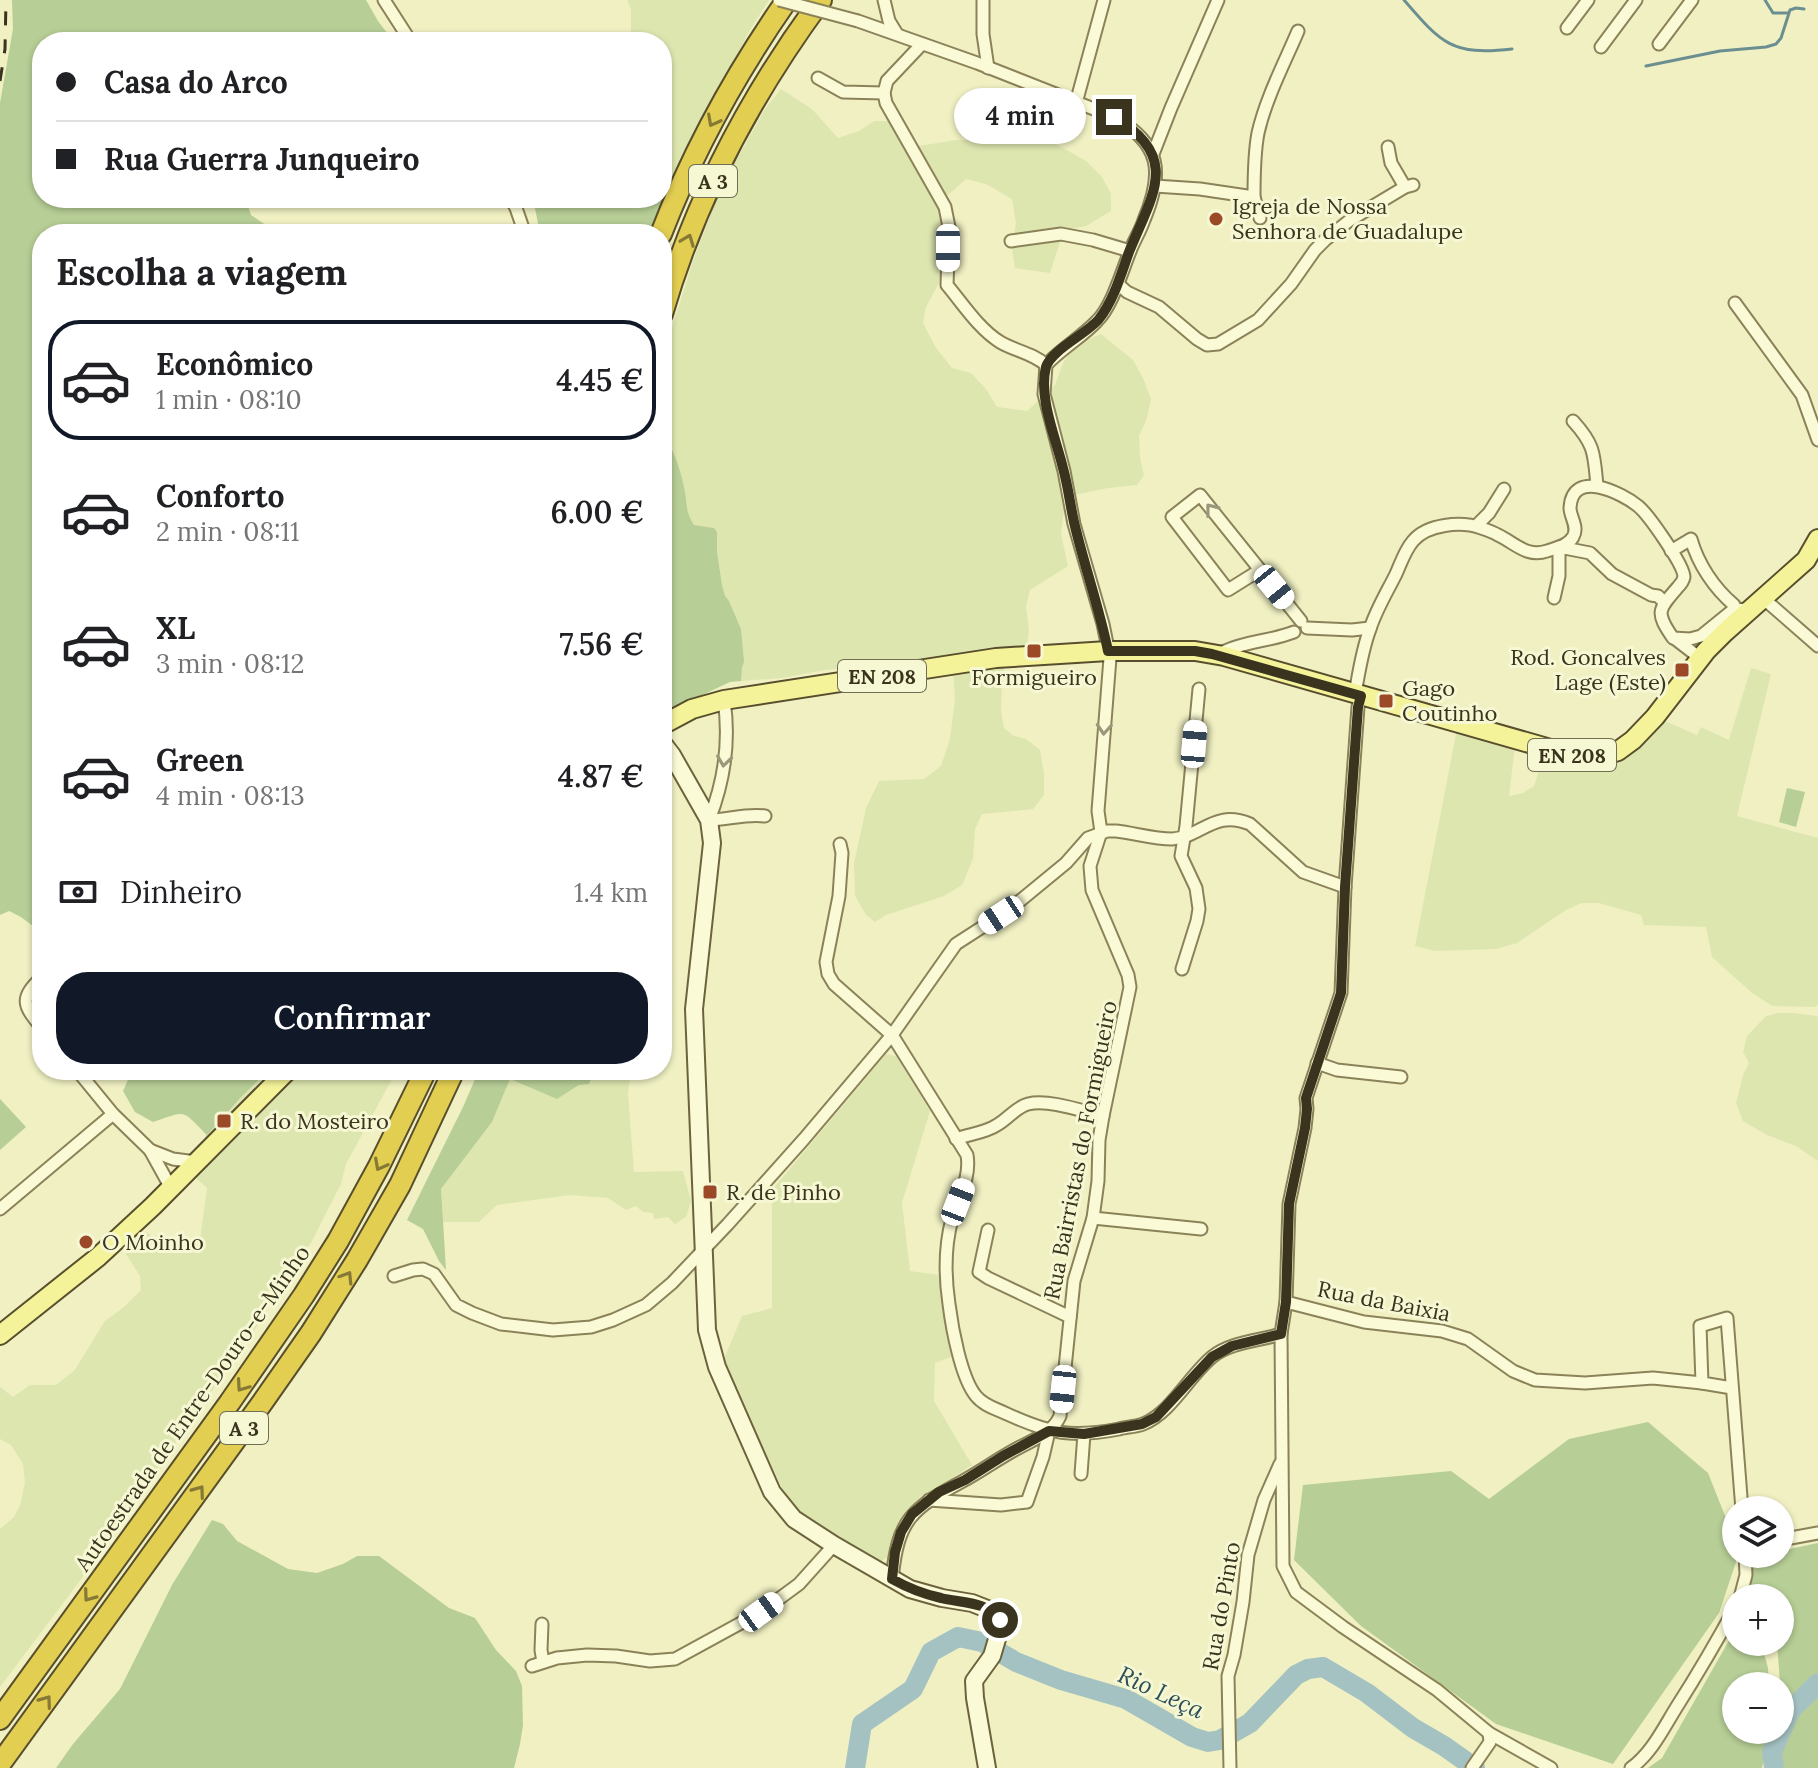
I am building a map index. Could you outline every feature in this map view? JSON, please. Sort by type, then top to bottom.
[{"type":"highway","name":"A 3","points":[[665,224],[716,115],[787,0]]},
{"type":"highway","name":"A 3","points":[[672,285],[689,236],[729,146],[782,56],[821,0]]},
{"type":"highway","name":"Autoestrada de Entre-Douro-e-Minho","points":[[0,1719],[304,1295],[366,1192],[421,1080]]},
{"type":"highway","name":"A 3","points":[[0,1764],[311,1333],[393,1197],[449,1080]]},
{"type":"main road","name":"EN 208","points":[[672,720],[692,709],[724,700],[996,658],[1108,651],[1195,651],[1247,662],[1561,752],[1584,757],[1601,756],[1618,751],[1633,740],[1655,717],[1700,658],[1749,606],[1806,560],[1816,547]]},
{"type":"main road","points":[[0,1335],[98,1257],[171,1188],[269,1080]]},
{"type":"street","points":[[384,0],[405,32]]},
{"type":"street","points":[[779,0],[858,21],[898,35],[988,68],[1114,117],[1139,135],[1153,154],[1155,186],[1118,284],[1099,319],[1046,365],[1039,358],[1002,343],[989,333],[947,285],[949,227],[945,207],[886,103],[884,93],[887,81],[922,44]]},
{"type":"street","points":[[884,0],[889,21],[898,35]]},
{"type":"street","points":[[1076,103],[1104,0]]},
{"type":"street","points":[[1153,154],[1218,0]]},
{"type":"street","points":[[1567,28],[1588,0]]},
{"type":"street","points":[[1601,47],[1636,0]]},
{"type":"street","points":[[1659,44],[1692,0]]},
{"type":"street","points":[[980,1],[988,68]]},
{"type":"street","points":[[1260,218],[1254,197],[1258,133],[1298,31]]},
{"type":"street","points":[[818,78],[843,92],[884,93]]},
{"type":"street","points":[[1118,284],[1127,292],[1159,307],[1197,339],[1207,345],[1218,344],[1258,320],[1325,240],[1350,220],[1409,186],[1391,163],[1388,147]]},
{"type":"street","points":[[1155,186],[1254,197]]},
{"type":"street","points":[[1011,241],[1061,234],[1130,251]]},
{"type":"street","points":[[1735,303],[1802,395],[1818,440]]},
{"type":"street","name":"Rua Bairristas do Formigueiro","points":[[929,1500],[1001,1505],[1027,1502],[1049,1431],[1060,1416],[1074,1281],[1093,1218],[1099,1140],[1130,987],[1128,975],[1092,890],[1090,866],[1101,832],[1098,811],[1110,658],[1074,524],[1044,394],[1046,365]]},
{"type":"street","points":[[1573,421],[1590,443],[1597,486]]},
{"type":"street","points":[[1551,1768],[1489,1733],[1437,1690],[1296,1592],[1283,1566],[1281,1334],[1286,1302],[1289,1204],[1305,1128],[1306,1098],[1341,993],[1360,665],[1370,628],[1404,555],[1416,538],[1447,525],[1476,526],[1532,553],[1542,553],[1566,545],[1573,538],[1575,532],[1570,508],[1574,495],[1578,490],[1597,486],[1624,496],[1640,508],[1682,569],[1682,584],[1664,602],[1660,614],[1673,638],[1700,658]]},
{"type":"street","points":[[1476,526],[1489,513],[1504,489]]},
{"type":"street","points":[[1260,570],[1228,590],[1172,517],[1200,495],[1260,570],[1304,625]]},
{"type":"street","points":[[1671,551],[1691,539],[1695,556],[1734,605],[1749,606],[1818,646]]},
{"type":"street","points":[[1554,598],[1559,576],[1559,547]]},
{"type":"street","points":[[1559,547],[1590,553],[1612,574],[1658,596],[1664,602]]},
{"type":"street","points":[[1673,638],[1701,636],[1749,606]]},
{"type":"street","points":[[1224,656],[1225,651],[1242,643],[1276,639],[1294,632],[1296,622],[1352,630],[1370,628]]},
{"type":"street","points":[[1247,662],[1260,641]]},
{"type":"street","points":[[1182,969],[1199,909],[1196,888],[1181,856],[1199,689]]},
{"type":"street","points":[[709,820],[717,799],[724,762],[728,726],[724,700]]},
{"type":"street","points":[[672,755],[709,820],[712,843],[694,1009],[707,1330],[717,1367],[772,1492],[794,1519],[910,1589],[972,1603],[995,1612],[1000,1620],[1000,1629],[992,1656],[974,1681],[987,1768]]},
{"type":"street","points":[[709,820],[753,814],[765,816]]},
{"type":"street","points":[[394,1276],[423,1269],[434,1274],[456,1305],[501,1324],[553,1330],[591,1327],[646,1305],[672,1283],[804,1139],[892,1035],[956,944],[1021,900],[1066,863],[1088,838],[1101,832],[1167,838],[1183,836],[1218,821],[1242,820],[1303,872],[1345,887]]},
{"type":"street","points":[[840,844],[840,881],[826,962],[828,974],[834,984],[892,1035],[967,1155],[969,1164],[952,1220],[947,1262],[949,1303],[960,1359],[977,1397],[986,1405],[1049,1431],[1084,1434],[1142,1424],[1156,1417],[1212,1357],[1232,1346],[1281,1334]]},
{"type":"street","points":[[32,988],[28,991],[26,1008],[32,1016]]},
{"type":"street","points":[[1317,1063],[1337,1070],[1401,1077]]},
{"type":"street","points":[[85,1080],[113,1114],[150,1150],[171,1188]]},
{"type":"street","points":[[956,1139],[994,1128],[1020,1107],[1031,1103],[1074,1108],[1103,1116]]},
{"type":"street","points":[[0,1209],[113,1114]]},
{"type":"street","points":[[150,1150],[173,1159],[196,1162]]},
{"type":"street","points":[[1093,1218],[1201,1229]]},
{"type":"street","points":[[988,1230],[979,1272],[1070,1317]]},
{"type":"street","name":"Rua da Baixia","points":[[1286,1302],[1364,1322],[1442,1331],[1468,1339],[1513,1371],[1535,1380],[1585,1383],[1653,1378],[1732,1388]]},
{"type":"street","points":[[1702,1383],[1700,1326],[1727,1318],[1741,1496]]},
{"type":"street","points":[[892,1579],[901,1532],[912,1514],[939,1492],[1049,1431]]},
{"type":"street","points":[[1081,1474],[1084,1434]]},
{"type":"street","name":"Rua do Pinto","points":[[1230,1768],[1228,1676],[1243,1602],[1248,1555],[1264,1500],[1283,1457]]},
{"type":"street","points":[[1794,1537],[1818,1533]]},
{"type":"street","points":[[542,1624],[537,1664],[587,1655],[650,1661],[675,1659],[761,1612],[799,1584],[834,1545]]},
{"type":"street","points":[[1631,1768],[1660,1734],[1722,1631]]},
{"type":"street","points":[[1475,1764],[1490,1742],[1489,1733]]},
{"type":"green space","points":[[12,0],[366,0],[386,32],[32,32],[32,208],[249,208],[251,215],[264,224],[32,224],[32,925],[9,911],[0,915],[0,103],[13,29]]},
{"type":"green space","points":[[627,0],[769,0],[750,30],[672,184],[672,32],[631,32],[631,10]]},
{"type":"green space","points":[[781,89],[812,109],[838,138],[859,131],[874,121],[891,121],[898,133],[919,146],[969,140],[1024,126],[1086,161],[1102,177],[1111,194],[1111,211],[1086,226],[1064,230],[1050,273],[1015,268],[1012,249],[1016,223],[1012,199],[986,184],[966,179],[938,204],[945,238],[945,264],[926,307],[923,323],[936,348],[952,368],[971,373],[997,407],[1027,411],[1055,385],[1063,363],[1075,345],[1101,334],[1133,360],[1151,399],[1139,436],[1144,475],[1137,485],[1069,496],[1061,534],[1068,566],[1030,590],[1026,606],[1029,630],[1027,648],[1008,651],[1002,677],[1004,728],[1040,750],[1044,795],[1033,809],[982,814],[975,829],[973,859],[962,885],[944,896],[886,915],[875,922],[866,915],[855,896],[854,863],[866,808],[879,781],[924,779],[941,766],[950,739],[955,699],[953,672],[940,661],[825,670],[741,681],[741,629],[722,585],[717,532],[714,528],[694,525],[687,514],[684,486],[672,448],[672,328],[721,187],[765,109]]},
{"type":"green space","points":[[535,208],[661,208],[653,224],[538,224]]},
{"type":"green space","points":[[672,449],[684,487],[687,510],[694,525],[714,528],[717,532],[722,585],[741,629],[744,662],[741,681],[730,682],[672,709]]},
{"type":"green space","points":[[1751,668],[1771,674],[1737,816],[1818,838],[1818,1004],[1815,1007],[1772,1006],[1751,992],[1712,957],[1706,927],[1644,925],[1641,915],[1599,903],[1582,903],[1566,910],[1517,943],[1496,949],[1435,951],[1415,946],[1457,729],[1515,746],[1509,796],[1523,793],[1534,786],[1544,755],[1594,765],[1608,763],[1627,756],[1643,744],[1663,720],[1697,735],[1701,727],[1729,740]]},
{"type":"green space","points":[[1787,788],[1805,792],[1796,827],[1779,822]]},
{"type":"green space","points":[[1778,1013],[1818,1018],[1818,1161],[1796,1146],[1767,1135],[1743,1121],[1736,1103],[1749,1063],[1743,1052],[1747,1036],[1766,1016]]},
{"type":"green space","points":[[886,1054],[896,1056],[930,1111],[902,1203],[910,1271],[940,1275],[951,1357],[935,1363],[934,1401],[972,1465],[916,1502],[898,1527],[890,1555],[879,1563],[790,1505],[723,1361],[742,1316],[772,1308],[772,1190]]},
{"type":"green space","points":[[128,1080],[259,1080],[207,1135],[183,1114],[153,1122],[135,1112],[123,1091]]},
{"type":"green space","points":[[258,1080],[392,1080],[346,1164],[341,1184],[312,1241],[264,1316],[79,1582],[0,1687],[0,1529],[14,1517],[25,1483],[23,1464],[11,1445],[0,1439],[0,1387],[13,1397],[30,1385],[56,1385],[74,1371],[105,1321],[141,1290],[140,1276],[122,1248],[131,1238],[147,1232],[168,1253],[189,1252],[200,1239],[207,1188],[196,1178],[205,1169],[206,1128]]},
{"type":"green space","points":[[475,1080],[510,1080],[492,1122],[441,1189],[446,1270],[423,1229],[407,1220]]},
{"type":"green space","points":[[510,1080],[557,1099],[579,1085],[589,1084],[590,1080],[630,1080],[634,1172],[683,1171],[691,1201],[686,1217],[675,1224],[668,1217],[654,1219],[653,1213],[643,1212],[636,1206],[626,1210],[608,1198],[570,1195],[497,1205],[479,1222],[443,1222],[441,1189],[492,1122]]},
{"type":"green space","points":[[512,1080],[590,1080],[589,1084],[579,1085],[557,1099]]},
{"type":"green space","points":[[0,1099],[26,1127],[0,1150]]},
{"type":"green space","points":[[1648,1422],[1708,1473],[1722,1508],[1722,1568],[1734,1568],[1729,1584],[1722,1584],[1719,1613],[1613,1764],[1496,1724],[1361,1626],[1294,1560],[1303,1485],[1451,1471],[1489,1499],[1569,1439]]},
{"type":"green space","points":[[212,1520],[223,1524],[237,1541],[288,1569],[317,1573],[357,1556],[379,1556],[449,1608],[475,1618],[496,1650],[516,1671],[522,1686],[523,1725],[514,1768],[56,1768],[120,1689],[172,1585]]},
{"type":"green space","points":[[1818,1543],[1818,1768],[1770,1768],[1771,1744],[1794,1744],[1794,1672],[1779,1672],[1778,1656],[1794,1656],[1794,1584],[1745,1584],[1747,1568],[1794,1568],[1794,1548]]},
{"type":"green space","points":[[1722,1653],[1722,1656],[1765,1656],[1768,1672],[1722,1672],[1722,1744],[1767,1744],[1762,1768],[1648,1768],[1662,1758]]},
{"type":"waterway","points":[[1404,0],[1428,27],[1449,43],[1475,50],[1512,49]]},
{"type":"waterway","points":[[1765,0],[1773,13],[1788,13]]},
{"type":"waterway","points":[[1646,66],[1720,51],[1776,44],[1790,10],[1804,9]]},
{"type":"waterway","name":"Rio Leça","points":[[855,1768],[862,1724],[913,1689],[931,1652],[958,1637],[982,1642],[1016,1662],[1061,1680],[1126,1699],[1192,1737],[1208,1742],[1220,1740],[1250,1723],[1296,1675],[1323,1667],[1367,1693],[1413,1728],[1475,1768]]},
{"type":"waterway","name":"Rio Leça","points":[[1774,1768],[1772,1752],[1790,1711],[1818,1683]]},
{"type":"railway","points":[[0,81],[5,49],[6,0]]},
{"type":"place","name":"Igreja de Nossa Senhora de Guadalupe","points":[[1216,219]]},
{"type":"place","name":"Formigueiro","points":[[1034,651]]},
{"type":"place","name":"Rod. Goncalves Lage (Este)","points":[[1682,670]]},
{"type":"place","name":"Gago Coutinho","points":[[1386,701]]},
{"type":"place","name":"R. do Mosteiro","points":[[224,1121]]},
{"type":"place","name":"R. de Pinho","points":[[710,1192]]},
{"type":"place","name":"O Moinho","points":[[86,1242]]},
{"type":"route","points":[[1000,1620],[995,1612],[972,1603],[910,1589],[892,1579],[901,1532],[912,1514],[939,1492],[1049,1431],[1084,1434],[1142,1424],[1156,1417],[1212,1357],[1232,1346],[1281,1334],[1286,1302],[1289,1204],[1305,1128],[1306,1098],[1341,993],[1345,887],[1361,696],[1212,654],[1195,651],[1108,651],[1074,524],[1044,394],[1046,365],[1099,319],[1118,284],[1155,186],[1153,154],[1139,135],[1114,117]]}]
